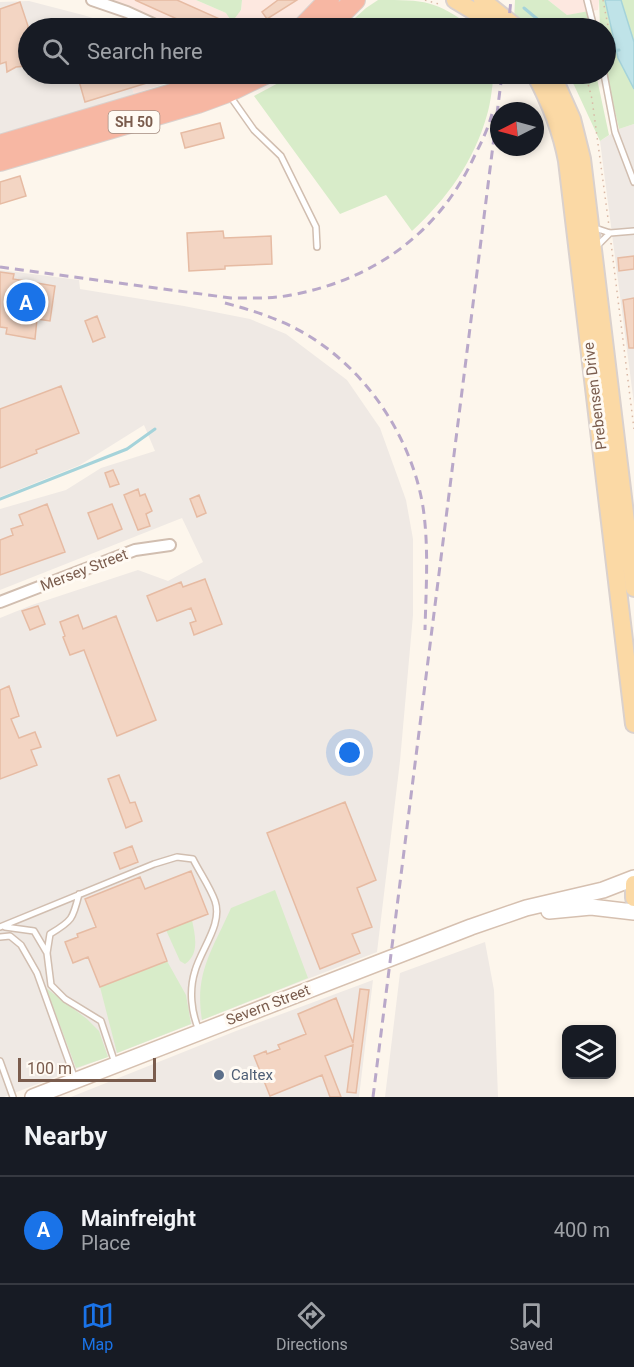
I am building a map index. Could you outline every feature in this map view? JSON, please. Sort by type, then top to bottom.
[{"type":"highway","points":[[312,18],[329,0]]},
{"type":"highway","points":[[337,18],[355,0]]},
{"type":"highway","name":"SH 50","points":[[0,145],[205,84]]},
{"type":"highway","name":"SH 50","points":[[0,161],[174,110],[214,84]]},
{"type":"main road","points":[[482,0],[504,18]]},
{"type":"main road","points":[[449,3],[484,18]]},
{"type":"main road","name":"Prebensen Drive","points":[[540,84],[554,111],[562,134],[567,161],[634,724]]},
{"type":"main road","name":"Prebensen Drive","points":[[557,84],[567,104],[577,135],[631,540],[634,588]]},
{"type":"main road","points":[[634,884],[634,898]]},
{"type":"street","points":[[92,0],[140,18]]},
{"type":"street","name":"Mersey Street","points":[[0,602],[135,550],[170,545]]},
{"type":"street","name":"Severn Street","points":[[33,1097],[411,950],[526,908],[603,890],[634,878]]},
{"type":"street","name":"Severn Street","points":[[505,917],[591,907],[634,912]]},
{"type":"lane","points":[[587,0],[592,18]]},
{"type":"lane","points":[[225,84],[254,130],[281,156],[316,227],[317,247]]},
{"type":"lane","points":[[606,84],[615,132],[634,182]]},
{"type":"lane","points":[[590,226],[610,233],[634,231]]},
{"type":"lane","points":[[592,251],[610,233]]},
{"type":"lane","points":[[0,927],[177,857],[193,860],[215,901],[216,919],[195,971],[191,994],[195,1021],[200,1032]]},
{"type":"lane","points":[[79,894],[69,923],[50,934],[47,953],[51,985],[65,999],[100,1021],[116,1065]]},
{"type":"lane","points":[[0,927],[18,927],[34,931],[47,953]]},
{"type":"lane","points":[[0,937],[9,936],[21,945],[37,973],[75,1081]]},
{"type":"lane","points":[[0,1061],[13,1097]]},
{"type":"path","points":[[425,0],[449,3]]},
{"type":"path","points":[[603,0],[606,18]]},
{"type":"path","points":[[589,84],[634,429]]},
{"type":"shaded area","points":[[106,0],[196,0],[226,13],[241,11],[242,0],[317,0],[302,18],[152,18]]},
{"type":"shaded area","points":[[548,0],[599,0],[598,10],[567,15]]},
{"type":"shaded area","points":[[29,1],[93,18],[18,18],[18,84],[130,84],[134,94],[0,137],[0,2]]},
{"type":"shaded area","points":[[130,84],[164,84],[134,94]]},
{"type":"shaded area","points":[[634,124],[634,404],[600,141],[619,129]]},
{"type":"shaded area","points":[[0,270],[79,280],[80,289],[250,319],[286,334],[347,380],[380,428],[406,500],[413,539],[413,615],[400,761],[377,952],[4,1097],[0,1097],[0,618],[138,570],[168,581],[203,562],[182,518],[0,590],[0,509],[66,490],[101,468],[155,451],[144,425],[80,465],[0,497]]},
{"type":"shaded area","points":[[485,942],[494,990],[498,1097],[385,1097],[400,973]]},
{"type":"shaded area","points":[[373,980],[359,1097],[71,1097],[236,1031]]},
{"type":"green space","points":[[196,0],[242,0],[241,10],[235,18],[229,18],[226,13]]},
{"type":"green space","points":[[378,0],[419,1],[439,7],[458,18],[355,18]]},
{"type":"green space","points":[[515,0],[548,0],[567,15],[589,11],[589,18],[514,18]]},
{"type":"green space","points":[[599,0],[634,0],[634,124],[619,129],[609,84],[616,84],[616,18],[600,18]]},
{"type":"green space","points":[[276,84],[492,84],[487,115],[467,163],[437,206],[412,231],[386,195],[340,214],[254,96]]},
{"type":"green space","points":[[598,84],[609,135],[600,141],[574,85]]},
{"type":"green space","points":[[275,890],[308,978],[202,1020],[200,1003],[203,975],[231,908]]},
{"type":"green space","points":[[192,920],[195,950],[185,964],[180,961],[166,930]]},
{"type":"green space","points":[[167,961],[186,995],[191,1024],[117,1053],[100,987]]},
{"type":"green space","points":[[46,988],[99,1031],[108,1057],[76,1068]]},
{"type":"water","points":[[605,0],[621,0],[634,42],[634,89],[618,58],[616,18],[609,18]]},
{"type":"building","points":[[135,0],[177,0],[218,18],[175,18]]},
{"type":"building","points":[[278,0],[297,0],[269,18],[262,12]]},
{"type":"building","points":[[20,2],[25,18],[18,18],[18,67],[7,72],[6,62],[0,64],[0,9]]},
{"type":"building","points":[[80,84],[144,84],[85,102]]},
{"type":"building","points":[[220,123],[224,138],[185,148],[181,133]]},
{"type":"building","points":[[20,176],[26,196],[0,204],[0,182]]},
{"type":"building","points":[[223,231],[224,238],[271,236],[272,264],[225,266],[225,269],[189,271],[187,233]]},
{"type":"building","points":[[634,256],[634,269],[619,271],[618,258]]},
{"type":"building","points":[[0,272],[14,274],[13,279],[55,286],[50,321],[37,319],[35,339],[6,334],[7,328],[0,327]]},
{"type":"building","points":[[634,298],[634,348],[629,348],[623,300]]},
{"type":"building","points":[[97,316],[105,337],[93,342],[85,321]]},
{"type":"building","points":[[61,386],[79,433],[36,450],[37,453],[0,468],[0,409]]},
{"type":"building","points":[[113,470],[119,484],[110,487],[105,473]]},
{"type":"building","points":[[138,489],[140,496],[145,494],[152,511],[146,514],[150,526],[138,530],[124,495]]},
{"type":"building","points":[[199,495],[206,513],[197,517],[190,499]]},
{"type":"building","points":[[47,504],[65,552],[0,575],[0,540],[13,535],[11,529],[23,525],[19,515]]},
{"type":"building","points":[[112,504],[122,529],[98,539],[88,513]]},
{"type":"building","points":[[205,579],[222,624],[194,635],[190,623],[196,621],[191,608],[157,621],[147,596],[181,582],[183,587]]},
{"type":"building","points":[[38,606],[45,624],[30,630],[22,611]]},
{"type":"building","points":[[78,615],[83,629],[116,616],[156,720],[117,736],[84,650],[70,655],[63,637],[65,636],[60,622]]},
{"type":"building","points":[[9,686],[19,716],[11,719],[19,738],[35,732],[41,747],[31,750],[37,765],[0,779],[0,690]]},
{"type":"building","points":[[119,775],[130,803],[135,802],[142,821],[126,828],[108,779]]},
{"type":"building","points":[[345,802],[376,880],[357,888],[372,927],[352,934],[360,953],[320,969],[267,833]]},
{"type":"building","points":[[132,846],[138,862],[120,869],[114,853]]},
{"type":"building","points":[[191,871],[208,914],[157,934],[167,961],[100,987],[88,957],[73,963],[65,942],[78,937],[77,934],[96,927],[85,899],[140,877],[145,889]]},
{"type":"building","points":[[360,989],[369,990],[356,1093],[347,1092],[353,1045],[325,1056],[341,1097],[330,1097],[322,1075],[270,1096],[254,1056],[280,1049],[278,1045],[306,1034],[298,1014],[336,998],[353,1043]]},
{"type":"waterway","points":[[524,8],[536,18]]},
{"type":"waterway","points":[[0,499],[127,449],[155,429]]},
{"type":"railway","points":[[509,18],[511,0]]},
{"type":"railway","points":[[373,1097],[501,84]]},
{"type":"railway","points":[[0,267],[231,298],[276,297],[321,288],[376,265],[422,230],[442,209],[459,184],[482,141],[490,120]]},
{"type":"railway","points":[[225,303],[268,316],[309,336],[350,368],[384,410],[409,457],[423,507],[427,553],[425,630]]},
{"type":"place","name":"Mainfreight","points":[[26,302]]},
{"type":"place","name":"Caltex","points":[[219,1075]]}]
